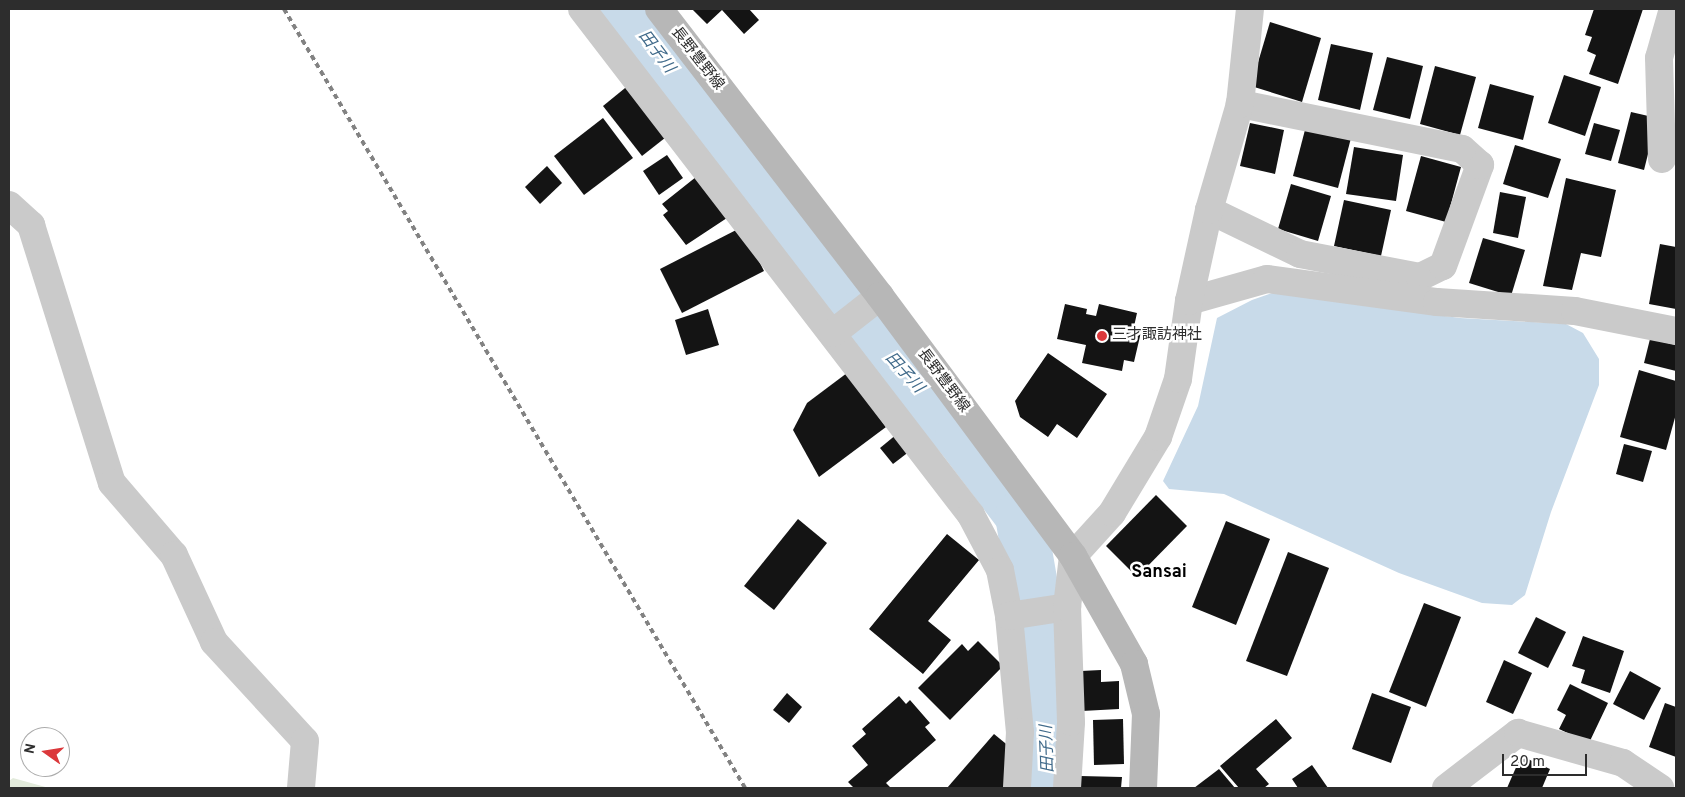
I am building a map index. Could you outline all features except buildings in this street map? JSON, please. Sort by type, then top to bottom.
[{"type":"main road","name":"長野豊野線","points":[[659,9],[1073,556],[1134,664],[1146,714],[1143,788]]},
{"type":"street","points":[[582,9],[837,330],[971,515],[1000,570],[1010,615],[1020,732],[1017,788]]},
{"type":"street","points":[[1662,159],[1658,58],[1673,9]]},
{"type":"street","points":[[1067,788],[1071,722],[1066,608],[1073,556],[1112,512],[1158,437],[1178,379],[1190,301],[1209,210],[1240,104],[1253,13]]},
{"type":"street","points":[[1209,210],[1300,254],[1420,277],[1442,266],[1480,165],[1462,149],[1240,104]]},
{"type":"street","points":[[9,205],[31,225],[112,483],[174,554],[214,642],[305,742],[301,788]]},
{"type":"street","points":[[1190,301],[1267,279],[1438,302],[1575,311],[1676,331]]},
{"type":"street","points":[[837,330],[877,299]]},
{"type":"street","points":[[1010,615],[1066,608]]},
{"type":"street","points":[[1446,788],[1518,733],[1623,763],[1660,788]]},
{"type":"green space","points":[[13,778],[49,788],[9,788],[9,781]]},
{"type":"water","points":[[1289,287],[1407,311],[1460,318],[1566,324],[1583,333],[1599,359],[1599,385],[1551,512],[1525,595],[1512,605],[1482,603],[1399,573],[1224,494],[1169,489],[1163,481],[1198,406],[1217,318],[1252,300]]},
{"type":"waterway","name":"田子川","points":[[624,9],[854,317],[960,436],[1020,515],[1045,662],[1050,788]]},
{"type":"railway","points":[[284,9],[745,788]]},
{"type":"place","name":"三才諏訪神社","points":[[1102,336]]},
{"type":"district","name":"Sansai","points":[[1159,573]]}]
